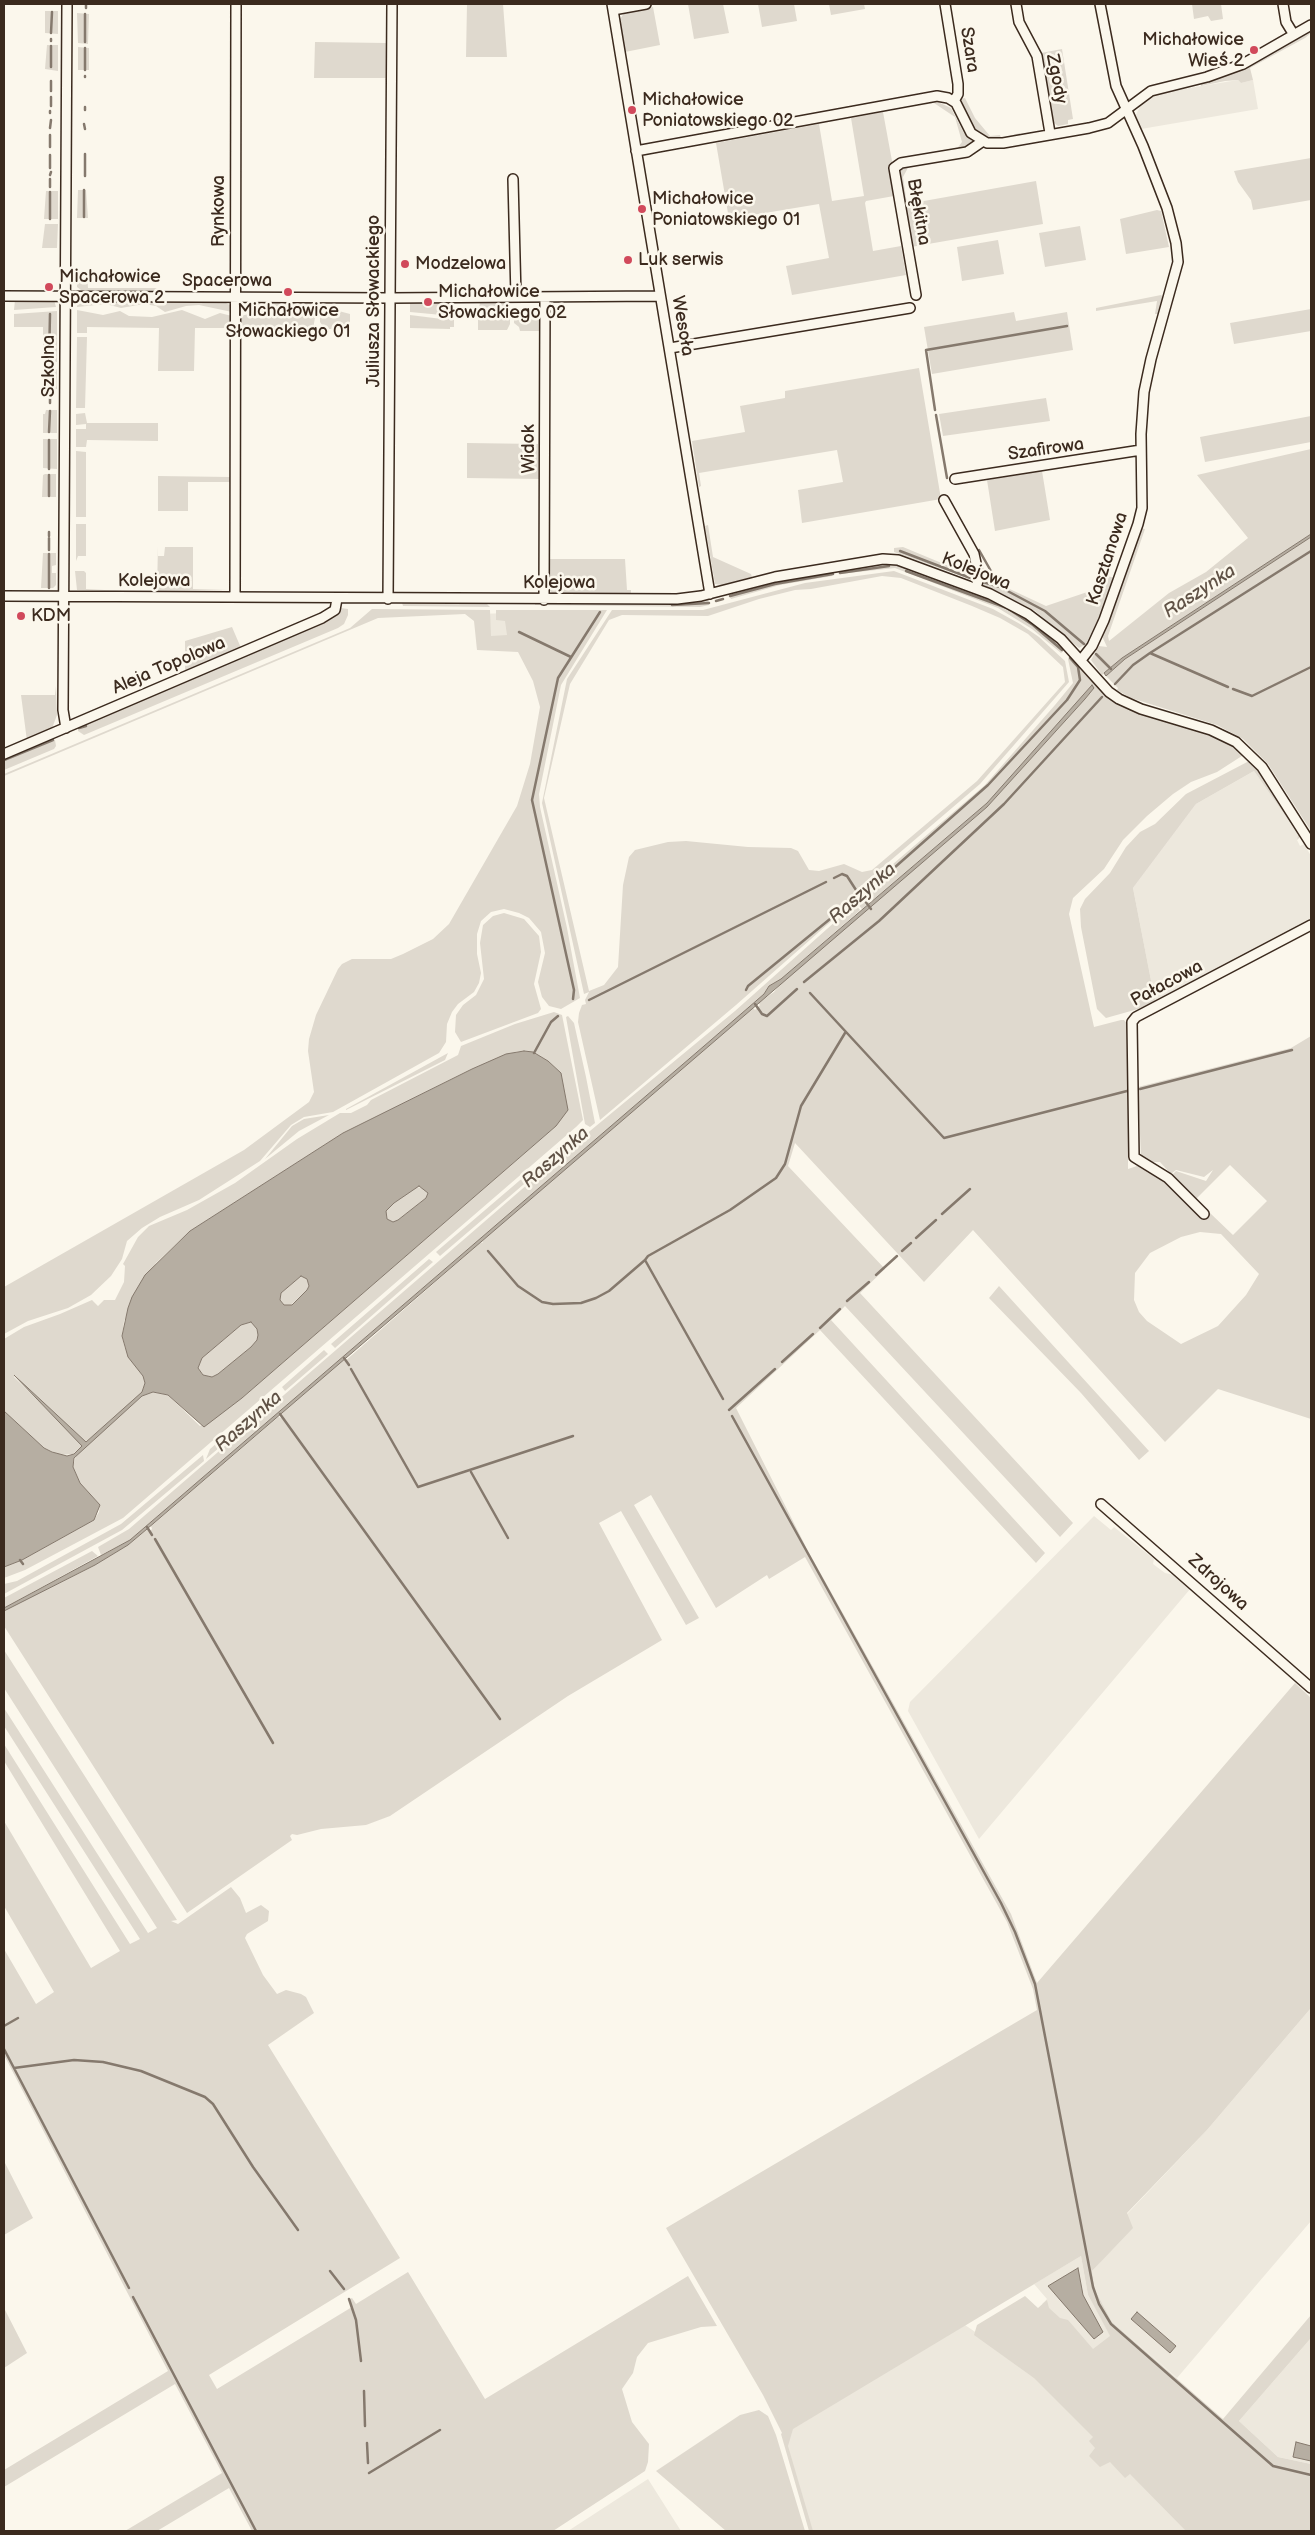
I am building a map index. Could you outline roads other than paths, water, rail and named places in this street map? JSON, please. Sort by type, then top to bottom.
[{"type":"street","name":"Szkolna","points":[[66,728],[63,716],[67,4]]},
{"type":"street","name":"Rynkowa","points":[[235,598],[236,4]]},
{"type":"street","name":"Juliusza Słowackiego","points":[[388,599],[392,4]]},
{"type":"street","points":[[613,7],[646,4]]},
{"type":"street","name":"Szara","points":[[945,4],[958,84],[958,94],[954,101]]},
{"type":"street","name":"Zgody","points":[[1016,4],[1020,23],[1037,56],[1050,133]]},
{"type":"street","name":"Kasztanowa","points":[[1081,660],[1092,646],[1104,620],[1142,508],[1142,408],[1148,373],[1172,291],[1178,257],[1167,208],[1143,146],[1125,110],[1112,71],[1100,4]]},
{"type":"street","points":[[1283,4],[1286,22],[1294,36]]},
{"type":"street","name":"Wesoła","points":[[613,7],[710,594]]},
{"type":"street","points":[[636,151],[932,96],[942,96],[954,101],[961,110],[970,131],[983,141],[1004,143],[1050,133],[1102,125],[1151,91],[1218,74],[1258,57],[1311,25]]},
{"type":"street","name":"Błękitna","points":[[916,296],[894,168],[901,163],[967,152],[983,141]]},
{"type":"street","points":[[513,179],[516,298]]},
{"type":"street","name":"Spacerowa","points":[[4,296],[390,298],[660,296]]},
{"type":"street","name":"Widok","points":[[544,600],[545,297]]},
{"type":"street","points":[[670,348],[910,308]]},
{"type":"street","name":"Szafirowa","points":[[956,479],[1141,450]]},
{"type":"street","points":[[944,500],[974,554],[979,572],[976,588]]},
{"type":"street","name":"Kolejowa","points":[[4,596],[544,600],[677,598],[710,594],[775,577],[885,559],[902,562],[976,588],[1010,603],[1036,619],[1061,639],[1081,660]]},
{"type":"street","name":"Aleja Topolowa","points":[[4,754],[322,618],[335,610],[337,599]]},
{"type":"street","points":[[1081,660],[1109,692],[1124,701],[1216,732],[1243,747],[1262,766],[1311,844]]},
{"type":"street","name":"Pałacowa","points":[[1204,1214],[1168,1178],[1134,1157],[1131,1034],[1134,1019],[1311,925]]},
{"type":"street","name":"Zdrojowa","points":[[1101,1504],[1311,1688]]},
{"type":"waterway","points":[[51,33],[52,12]]},
{"type":"waterway","points":[[85,14],[85,42]]},
{"type":"waterway","points":[[51,46],[51,67]]},
{"type":"waterway","points":[[85,48],[85,70]]},
{"type":"waterway","points":[[51,81],[51,91]]},
{"type":"waterway","points":[[51,97],[51,106]]},
{"type":"waterway","points":[[50,128],[51,120]]},
{"type":"waterway","points":[[84,124],[85,129]]},
{"type":"waterway","points":[[50,135],[50,147]]},
{"type":"waterway","points":[[85,154],[85,176]]},
{"type":"waterway","points":[[50,155],[50,168]]},
{"type":"waterway","points":[[50,179],[50,187]]},
{"type":"waterway","points":[[84,190],[84,217]]},
{"type":"waterway","points":[[50,192],[50,219]]},
{"type":"waterway","points":[[49,362],[50,314]]},
{"type":"waterway","points":[[935,410],[926,350],[1067,326]]},
{"type":"waterway","points":[[49,371],[49,388]]},
{"type":"waterway","points":[[50,397],[50,403]]},
{"type":"waterway","points":[[49,432],[50,411]]},
{"type":"waterway","points":[[936,415],[947,478]]},
{"type":"waterway","points":[[49,440],[49,469]]},
{"type":"waterway","points":[[49,475],[49,496]]},
{"type":"waterway","points":[[49,538],[49,550]]},
{"type":"waterway","points":[[979,550],[1000,587]]},
{"type":"waterway","points":[[900,551],[973,579]]},
{"type":"waterway","points":[[1115,684],[1133,665],[1150,653],[1311,551]]},
{"type":"waterway","points":[[49,554],[49,588]]},
{"type":"waterway","points":[[840,573],[889,566]]},
{"type":"waterway","points":[[906,571],[1007,608],[1033,625],[1062,650]]},
{"type":"waterway","points":[[730,596],[775,584],[833,574]]},
{"type":"waterway","points":[[983,582],[1000,587],[1045,611],[1084,644]]},
{"type":"waterway","points":[[716,601],[723,599]]},
{"type":"waterway","points":[[672,605],[709,603]]},
{"type":"waterway","points":[[573,999],[574,990],[532,800],[558,678],[600,612]]},
{"type":"waterway","points":[[519,632],[571,657]]},
{"type":"waterway","points":[[1150,653],[1228,687]]},
{"type":"waterway","points":[[1096,654],[1111,669]]},
{"type":"waterway","points":[[868,891],[988,785],[1067,700],[1080,680],[1078,667],[1070,658]]},
{"type":"waterway","points":[[1233,689],[1252,696],[1311,667]]},
{"type":"waterway","points":[[804,982],[879,921],[1004,804],[1102,697]]},
{"type":"waterway","points":[[79,728],[86,726]]},
{"type":"waterway","points":[[4,760],[53,740]]},
{"type":"waterway","points":[[834,878],[842,874],[847,876],[856,890]]},
{"type":"waterway","points":[[589,1000],[826,882]]},
{"type":"waterway","points":[[746,990],[748,986],[852,901]]},
{"type":"waterway","name":"Raszynka","points":[[865,901],[871,909]]},
{"type":"waterway","points":[[755,1004],[762,1014],[767,1016],[797,989]]},
{"type":"waterway","points":[[810,993],[944,1138],[1127,1091]]},
{"type":"waterway","points":[[534,1053],[551,1022],[558,1016]]},
{"type":"waterway","points":[[645,1260],[648,1256],[730,1210],[776,1178],[785,1164],[801,1106],[845,1033]]},
{"type":"waterway","points":[[1140,1089],[1292,1050]]},
{"type":"waterway","points":[[942,1214],[970,1189]]},
{"type":"waterway","points":[[916,1238],[936,1220]]},
{"type":"waterway","points":[[902,1251],[911,1243]]},
{"type":"waterway","points":[[488,1251],[518,1286],[542,1302],[553,1304],[581,1303],[596,1298],[609,1291],[645,1260],[723,1399]]},
{"type":"waterway","points":[[876,1275],[897,1256]]},
{"type":"waterway","points":[[847,1301],[869,1282]]},
{"type":"waterway","points":[[820,1328],[840,1309]]},
{"type":"waterway","points":[[782,1362],[813,1334]]},
{"type":"waterway","points":[[344,1358],[349,1365]]},
{"type":"waterway","points":[[351,1369],[418,1487],[573,1436]]},
{"type":"waterway","points":[[729,1410],[775,1369]]},
{"type":"waterway","points":[[280,1414],[500,1719]]},
{"type":"waterway","points":[[732,1416],[1001,1903],[1015,1932],[1035,1984],[1093,2287],[1099,2304],[1111,2324],[1273,2466],[1311,2475]]},
{"type":"waterway","points":[[471,1472],[508,1538]]},
{"type":"waterway","points":[[147,1527],[152,1535]]},
{"type":"waterway","points":[[155,1539],[273,1743]]},
{"type":"waterway","points":[[20,1560],[23,1564]]},
{"type":"waterway","points":[[4,2026],[18,2018]]},
{"type":"waterway","points":[[4,2049],[129,2288]]},
{"type":"waterway","points":[[14,2068],[74,2060],[103,2062],[141,2071],[205,2097],[213,2104],[253,2167],[298,2230]]},
{"type":"waterway","points":[[330,2271],[344,2289]]},
{"type":"waterway","points":[[133,2297],[256,2531]]},
{"type":"waterway","points":[[349,2299],[356,2320],[361,2361]]},
{"type":"waterway","points":[[364,2391],[365,2426]]},
{"type":"waterway","points":[[369,2473],[440,2430]]},
{"type":"waterway","points":[[367,2443],[368,2463]]},
{"type":"place","name":"Michałowice Wieś 2","points":[[1254,50]]},
{"type":"place","name":"Michałowice Poniatowskiego 02","points":[[632,110]]},
{"type":"place","name":"Michałowice Poniatowskiego 01","points":[[642,209]]},
{"type":"place","name":"Luk serwis","points":[[628,260]]},
{"type":"place","name":"Modzelowa","points":[[405,264]]},
{"type":"place","name":"Michałowice Spacerowa 2","points":[[49,287]]},
{"type":"place","name":"Michałowice Słowackiego 01","points":[[288,292]]},
{"type":"place","name":"Michałowice Słowackiego 02","points":[[428,302]]},
{"type":"place","name":"KDM","points":[[21,616]]}]
